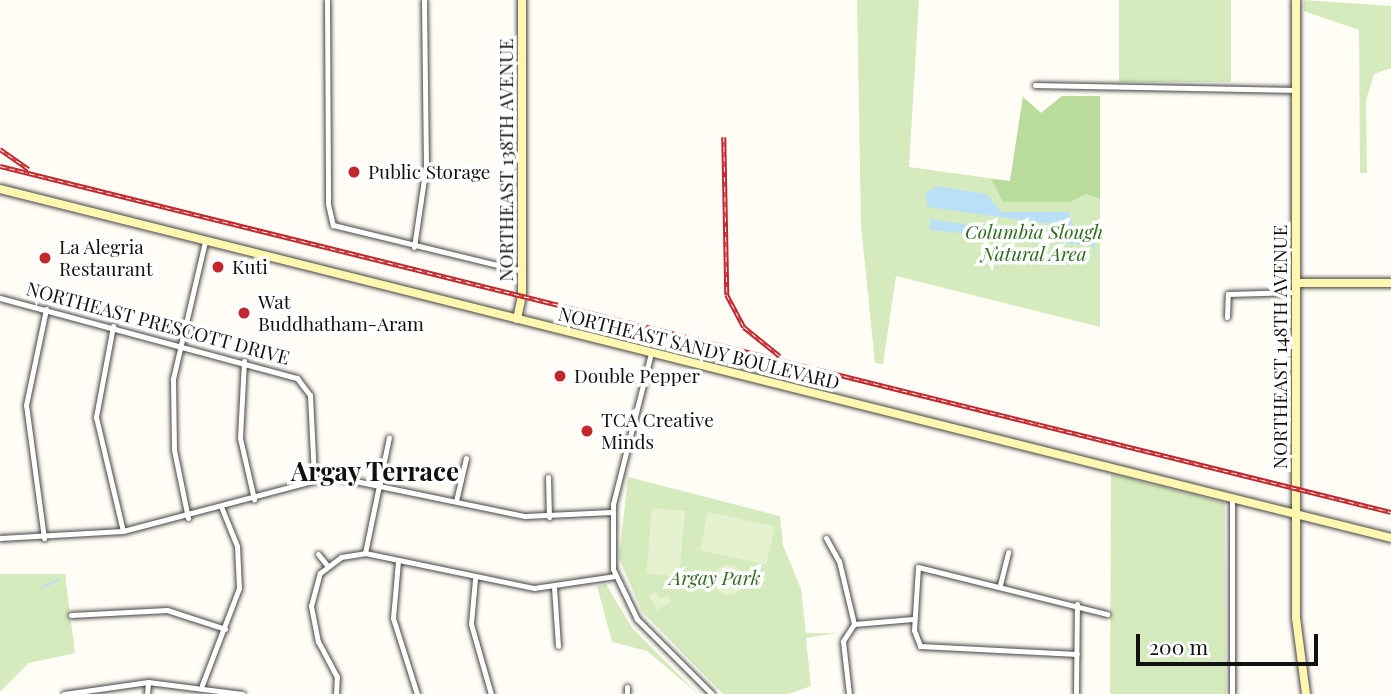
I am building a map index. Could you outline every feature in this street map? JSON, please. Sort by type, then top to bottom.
[{"type":"main road","name":"NORTHEAST 138TH AVENUE","points":[[517,319],[522,271],[522,0]]},
{"type":"main road","name":"NORTHEAST 148TH AVENUE","points":[[1296,1],[1297,633],[1306,694]]},
{"type":"main road","name":"NORTHEAST SANDY BOULEVARD","points":[[0,189],[1391,538]]},
{"type":"main road","points":[[1296,288],[1391,283]]},
{"type":"street","points":[[327,0],[330,220],[347,231],[522,271]]},
{"type":"street","points":[[414,247],[426,166],[424,0]]},
{"type":"street","points":[[1035,85],[1295,90]]},
{"type":"street","points":[[188,518],[173,431],[179,342],[205,241]]},
{"type":"street","points":[[1227,317],[1228,294],[1296,288]]},
{"type":"street","name":"NORTHEAST PRESCOTT DRIVE","points":[[0,298],[244,360],[305,384],[314,478]]},
{"type":"street","points":[[44,538],[26,405],[46,309]]},
{"type":"street","points":[[113,326],[96,417],[123,531]]},
{"type":"street","points":[[651,353],[612,512],[615,576],[637,619],[712,694]]},
{"type":"street","points":[[244,360],[240,438],[254,499]]},
{"type":"street","points":[[365,553],[389,437]]},
{"type":"street","points":[[456,501],[466,458]]},
{"type":"street","points":[[548,477],[549,517]]},
{"type":"street","points":[[0,538],[44,538],[123,531],[222,509],[314,478],[378,483],[456,501],[549,517],[612,512]]},
{"type":"street","points":[[1232,498],[1232,694]]},
{"type":"street","points":[[202,685],[225,629],[240,568],[222,509]]},
{"type":"street","points":[[826,538],[839,561],[854,624],[843,641],[849,694]]},
{"type":"street","points":[[1000,585],[1008,552]]},
{"type":"street","points":[[327,565],[365,553],[475,579],[554,587],[615,576]]},
{"type":"street","points":[[318,554],[327,565]]},
{"type":"street","points":[[913,560],[918,567],[914,619],[917,642],[929,649],[1076,653]]},
{"type":"street","points":[[398,561],[393,618],[417,694]]},
{"type":"street","points":[[327,565],[311,607],[318,642],[337,677],[336,694]]},
{"type":"street","points":[[918,567],[1077,604],[1107,614]]},
{"type":"street","points":[[475,579],[471,624],[491,694]]},
{"type":"street","points":[[554,587],[558,646]]},
{"type":"street","points":[[1076,694],[1077,604]]},
{"type":"street","points":[[71,615],[167,610],[225,629]]},
{"type":"street","points":[[854,624],[914,619]]},
{"type":"street","points":[[147,694],[148,682]]},
{"type":"street","points":[[64,694],[148,682],[202,685],[242,694]]},
{"type":"green space","name":"Columbia Slough Natural Area","points":[[857,0],[919,0],[909,167],[1010,181],[1023,97],[1041,113],[1062,96],[1100,96],[1100,327],[896,276],[883,364],[875,363],[861,226]]},
{"type":"green space","points":[[1119,0],[1231,0],[1231,82],[1119,82]]},
{"type":"green space","points":[[1304,0],[1391,6],[1391,68],[1374,74],[1366,100],[1367,173],[1360,173],[1359,30],[1304,11]]},
{"type":"green space","points":[[1062,96],[1100,96],[1100,199],[1086,194],[1070,202],[1003,202],[991,179],[1010,181],[1023,97],[1041,113]]},
{"type":"green space","points":[[1111,474],[1225,503],[1226,694],[1110,694]]},
{"type":"green space","name":"Argay Park","points":[[628,477],[780,516],[783,545],[801,589],[806,633],[837,633],[806,638],[811,686],[789,694],[723,694],[642,612],[619,558]]},
{"type":"green space","points":[[652,508],[685,511],[679,577],[646,574]]},
{"type":"green space","points":[[708,512],[775,526],[766,564],[700,550]]},
{"type":"green space","points":[[729,565],[735,566],[743,574],[743,586],[735,594],[729,595],[723,594],[715,586],[714,580],[715,574],[723,566]]},
{"type":"green space","points":[[0,574],[65,574],[75,653],[29,663],[0,692]]},
{"type":"green space","points":[[606,584],[632,628],[698,694],[647,651],[612,642],[597,586]]},
{"type":"green space","points":[[656,592],[660,599],[667,595],[671,602],[657,610],[649,595]]},
{"type":"water","points":[[936,186],[987,194],[1001,212],[1069,212],[1073,227],[928,207],[925,194]]},
{"type":"water","points":[[930,219],[1066,240],[1095,237],[1095,257],[1093,246],[930,230]]},
{"type":"waterway","points":[[42,588],[60,579]]},
{"type":"railway","points":[[724,137],[727,295],[744,327],[780,356]]},
{"type":"railway","points":[[0,149],[29,169]]},
{"type":"railway","points":[[0,166],[1391,512]]},
{"type":"place","name":"Public Storage","points":[[354,172]]},
{"type":"place","name":"La Alegria Restaurant","points":[[45,258]]},
{"type":"place","name":"Kuti","points":[[218,267]]},
{"type":"place","name":"Wat Buddhatham-Aram","points":[[244,313]]},
{"type":"place","name":"Double Pepper","points":[[560,376]]},
{"type":"place","name":"TCA Creative Minds","points":[[587,431]]},
{"type":"district","name":"Argay Terrace","points":[[375,471]]}]
